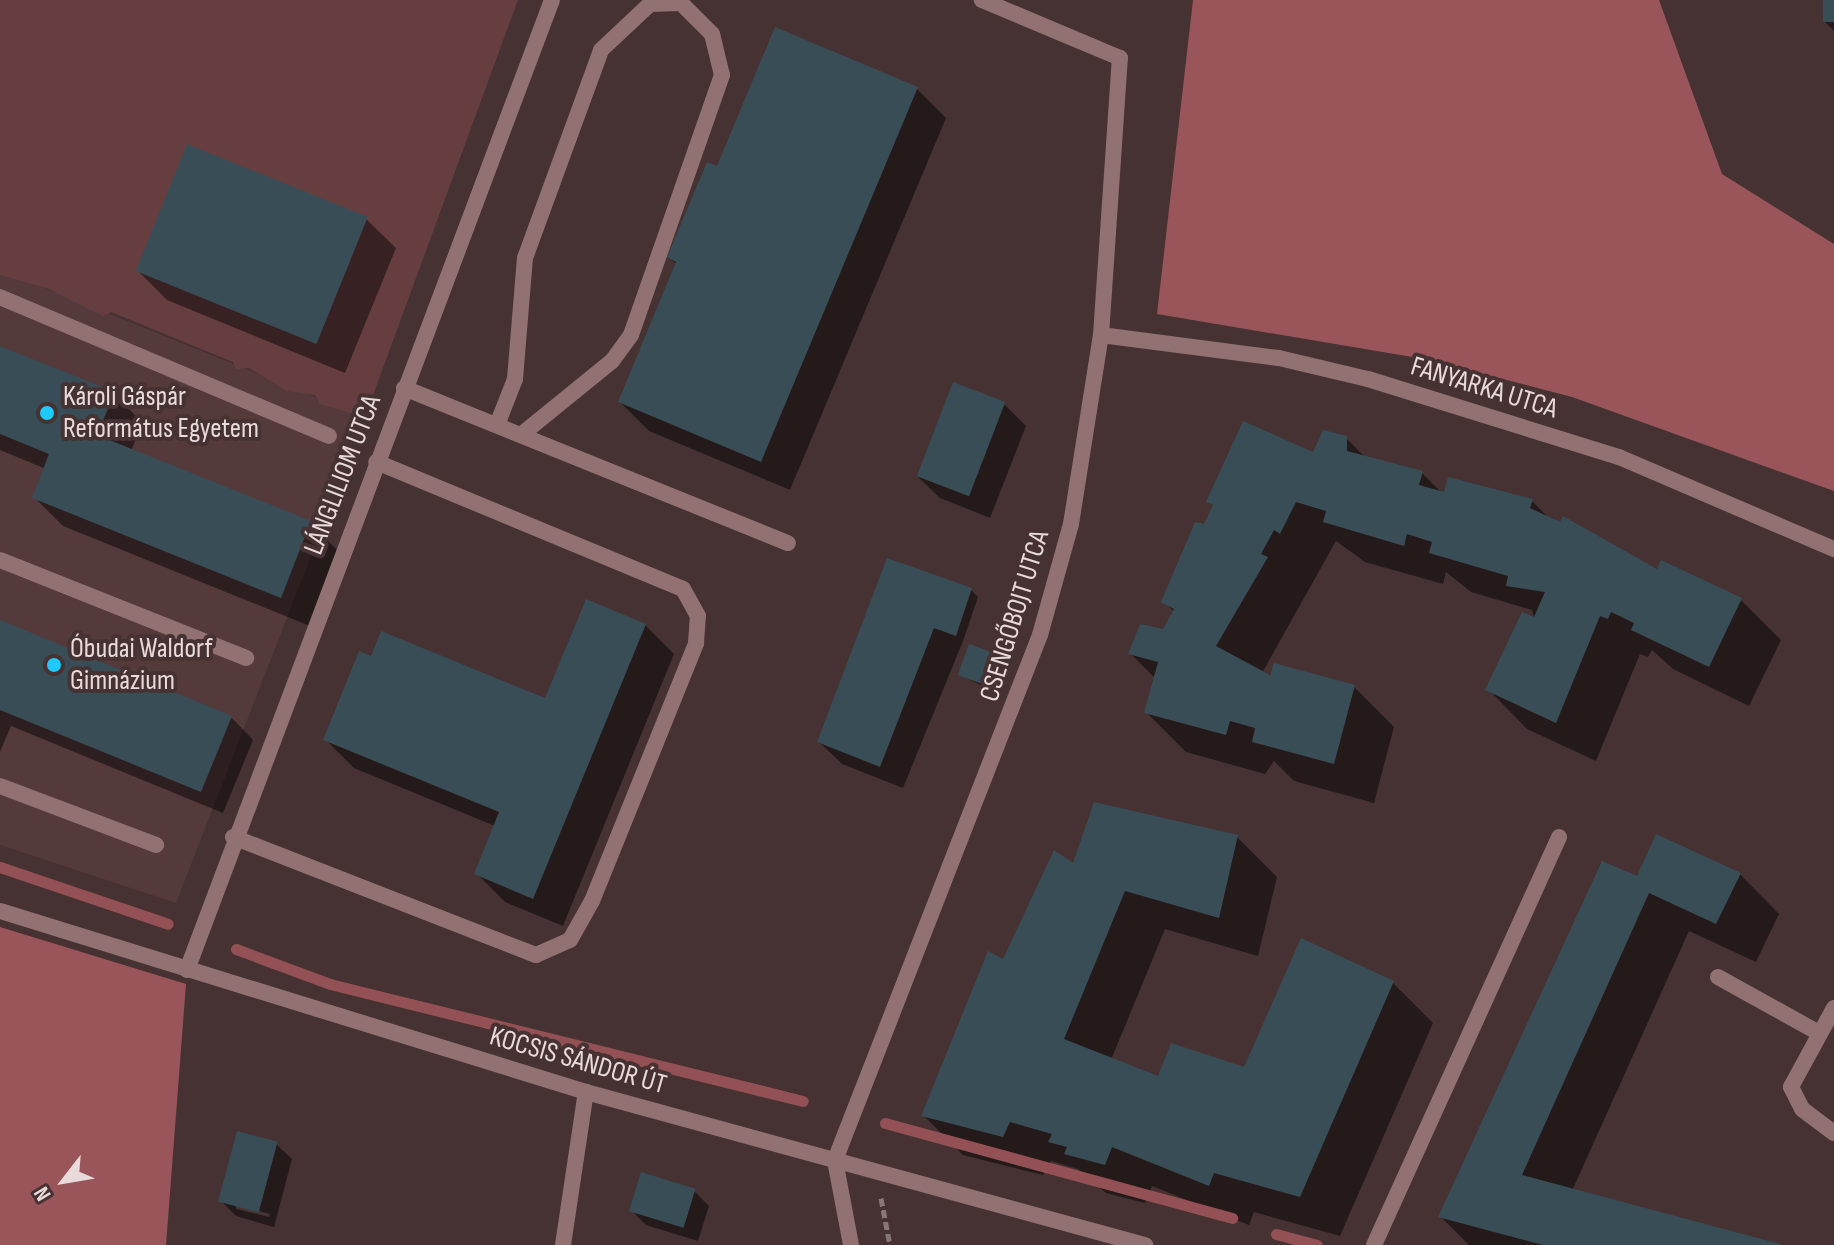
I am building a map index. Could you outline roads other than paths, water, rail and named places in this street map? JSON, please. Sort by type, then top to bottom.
[{"type":"street","name":"LÁNGLILIOM UTCA","points":[[187,970],[233,837],[552,0]]},
{"type":"street","name":"CSENGŐBOJT UTCA","points":[[835,1160],[1040,635],[1071,524],[1101,335],[1120,58],[982,0]]},
{"type":"street","points":[[497,425],[515,379],[525,258],[601,50],[650,4],[681,3],[712,34],[722,75],[631,335],[581,389],[521,435]]},
{"type":"street","points":[[0,297],[329,436]]},
{"type":"street","name":"FANYARKA UTCA","points":[[1101,335],[1279,358],[1368,379],[1619,457],[1834,549]]},
{"type":"street","points":[[404,388],[788,543]]},
{"type":"street","points":[[233,837],[536,955],[570,940],[592,901],[696,643],[698,616],[683,589],[376,462]]},
{"type":"street","points":[[0,560],[246,658]]},
{"type":"street","points":[[0,786],[156,845]]},
{"type":"street","points":[[1374,1245],[1559,837]]},
{"type":"street","name":"KOCSIS SÁNDOR ÚT","points":[[0,911],[586,1092],[1145,1245]]},
{"type":"street","points":[[1718,977],[1819,1033]]},
{"type":"street","points":[[1833,1133],[1802,1109],[1791,1087],[1834,1008]]},
{"type":"street","points":[[563,1245],[586,1092]]},
{"type":"street","points":[[835,1160],[851,1245]]},
{"type":"waterway","points":[[0,867],[168,924]]},
{"type":"waterway","points":[[236,949],[330,984],[803,1101]]},
{"type":"waterway","points":[[885,1123],[1232,1218]]},
{"type":"waterway","points":[[1276,1234],[1317,1245]]},
{"type":"place","name":"Károli Gáspár Református Egyetem","points":[[47,413]]},
{"type":"place","name":"Óbudai Waldorf Gimnázium","points":[[54,665]]}]
